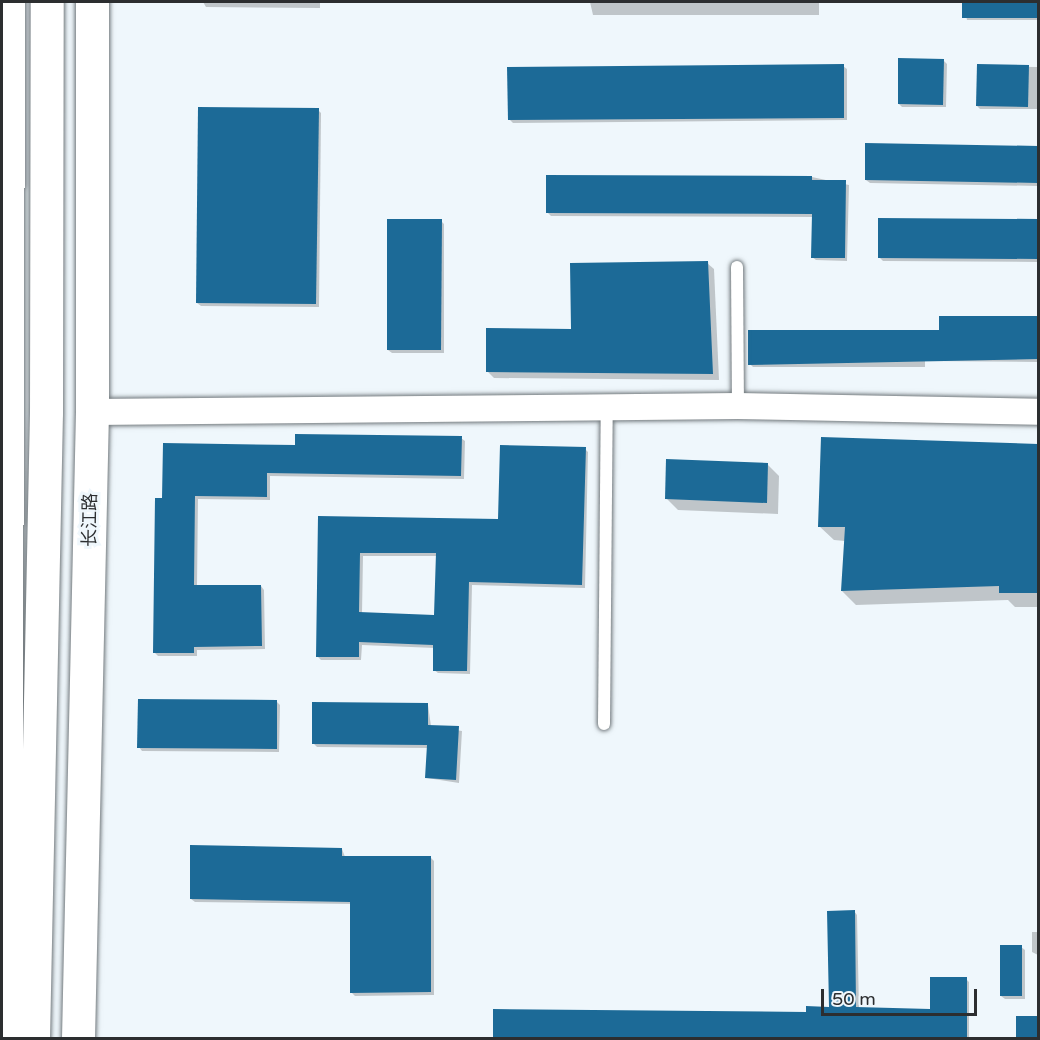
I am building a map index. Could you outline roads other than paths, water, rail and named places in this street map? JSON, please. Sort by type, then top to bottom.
[{"type":"main road","points":[[4,1038],[4,413],[8,2]]},
{"type":"main road","points":[[33,1038],[46,412],[47,2]]},
{"type":"main road","name":"长江路","points":[[78,1038],[92,412],[92,2]]},
{"type":"street","points":[[92,412],[607,406],[738,406],[1038,412]]},
{"type":"street","points":[[4,413],[46,412]]},
{"type":"lane","points":[[737,267],[738,406]]},
{"type":"lane","points":[[604,724],[607,406]]}]
